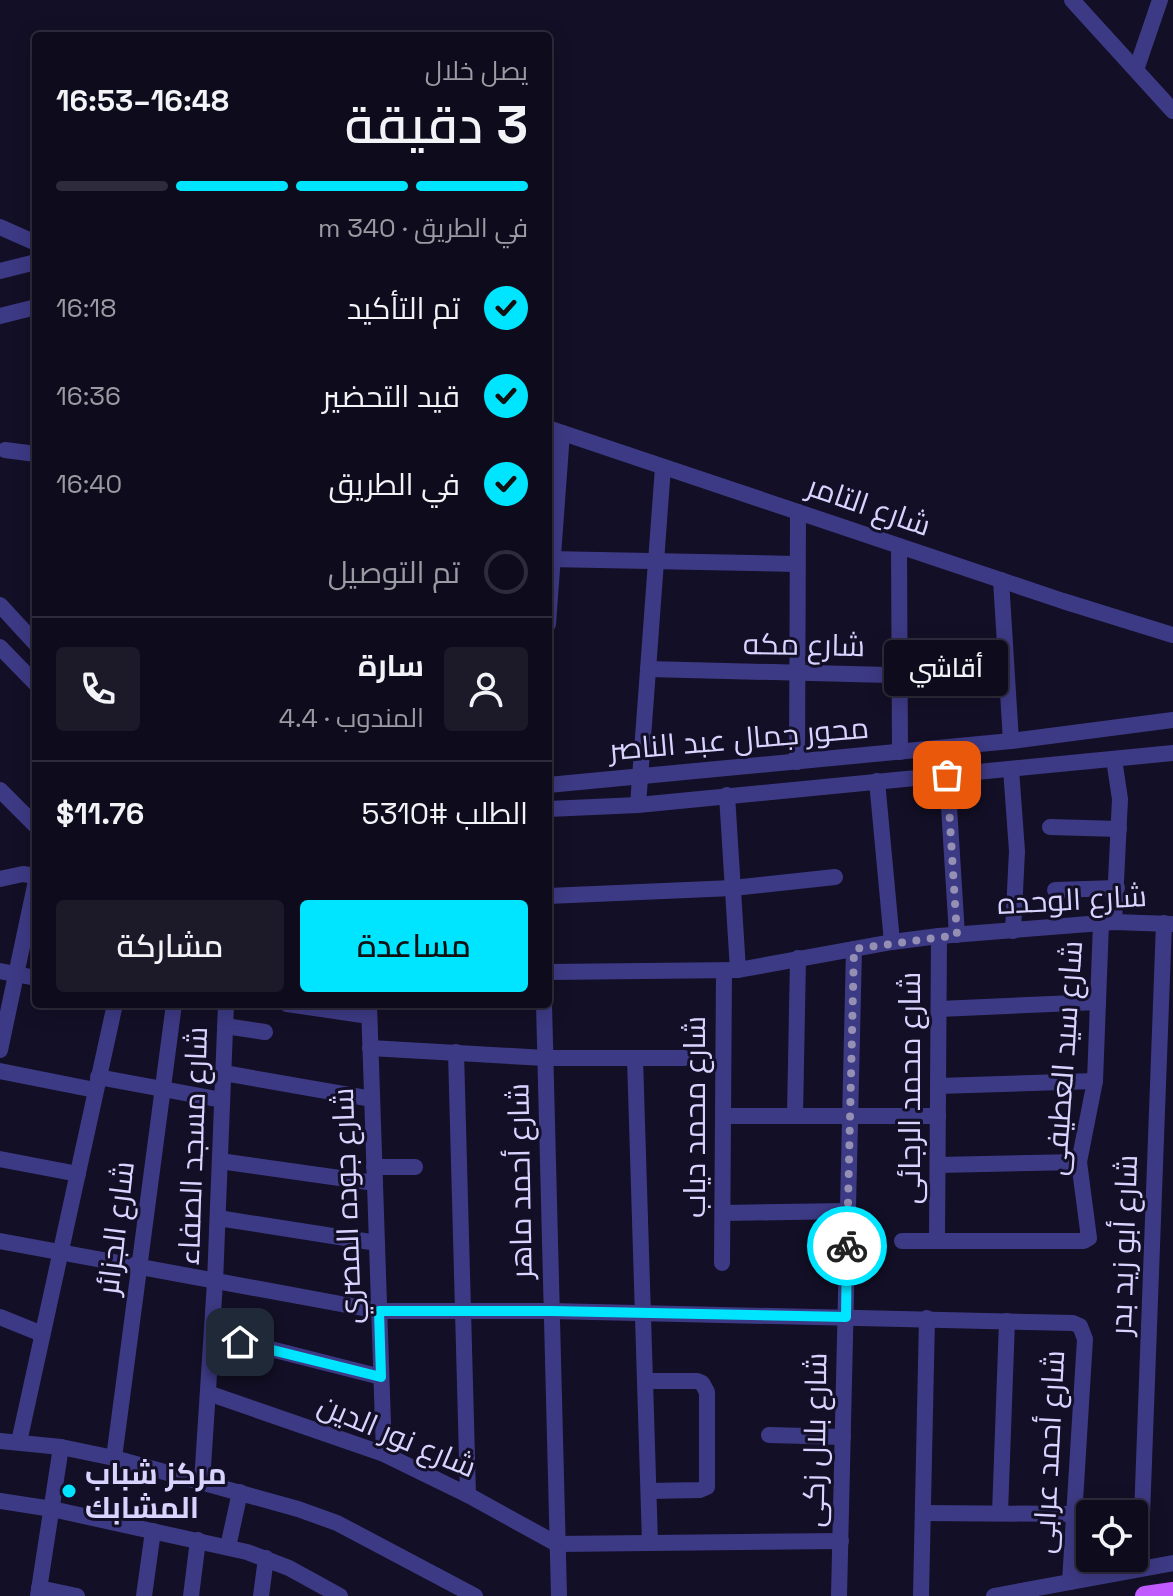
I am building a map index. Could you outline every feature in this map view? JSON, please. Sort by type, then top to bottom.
[{"type":"main road","points":[[1145,1596],[1173,1592]]},
{"type":"street","points":[[1072,0],[1088,7],[1136,70],[1173,111]]},
{"type":"street","points":[[1136,70],[1160,0]]},
{"type":"street","points":[[0,227],[32,241]]},
{"type":"street","points":[[0,271],[32,263]]},
{"type":"street","points":[[0,316],[32,308]]},
{"type":"street","points":[[552,508],[555,430]]},
{"type":"street","name":"شارع التامر","points":[[555,430],[1173,635]]},
{"type":"street","points":[[5,450],[32,453]]},
{"type":"street","points":[[638,805],[663,467]]},
{"type":"street","points":[[797,762],[798,512]]},
{"type":"street","points":[[899,546],[900,752]]},
{"type":"street","points":[[552,559],[797,564]]},
{"type":"street","points":[[1001,580],[1011,741]]},
{"type":"street","points":[[0,605],[32,640]]},
{"type":"street","points":[[0,647],[32,680]]},
{"type":"street","name":"شارع مكه","points":[[648,669],[1006,678]]},
{"type":"street","name":"محور جمال عبد الناصر","points":[[552,785],[1011,741],[1173,720]]},
{"type":"street","points":[[1136,725],[1140,756]]},
{"type":"street","name":"محور جمال عبد الناصر","points":[[552,809],[638,805],[1173,753]]},
{"type":"street","name":"شارع سيد العطيفى","points":[[937,1241],[1084,1241],[1090,1234],[1079,1162],[1095,1081],[1098,1002],[1107,923],[1117,888],[1120,799],[1114,759]]},
{"type":"street","points":[[1011,769],[1017,851],[1013,931]]},
{"type":"street","points":[[947,775],[957,935]]},
{"type":"street","points":[[877,781],[892,942]]},
{"type":"street","points":[[0,790],[32,822]]},
{"type":"street","name":"شارع محمد دياب","points":[[722,1263],[733,888],[727,795]]},
{"type":"street","points":[[1050,827],[1119,829]]},
{"type":"street","points":[[0,879],[23,874],[32,882]]},
{"type":"street","points":[[552,896],[733,888],[835,877]]},
{"type":"street","points":[[1055,890],[1117,888]]},
{"type":"street","points":[[0,1050],[8,973],[32,895]]},
{"type":"street","name":"شارع الوحده","points":[[552,972],[731,970],[939,936],[1171,921]]},
{"type":"street","name":"شارع أبو زيد بدر","points":[[1143,1500],[1155,1181],[1171,921]]},
{"type":"street","name":"شارع محمد الرجائى","points":[[937,1241],[939,936]]},
{"type":"street","name":"شارع بلال زكى","points":[[839,1596],[854,949]]},
{"type":"street","points":[[795,1116],[798,958]]},
{"type":"street","points":[[8,973],[32,977]]},
{"type":"street","points":[[939,1009],[1098,1002]]},
{"type":"street","points":[[19,1442],[114,1008]]},
{"type":"street","name":"شارع الجزائر","points":[[114,1458],[173,1008]]},
{"type":"street","name":"شارع مسجد الصفاء","points":[[202,1482],[215,1282],[226,1008]]},
{"type":"street","points":[[342,1008],[369,1010]]},
{"type":"street","name":"شارع أحمد ماهر","points":[[544,1008],[559,1596]]},
{"type":"street","name":"شارع جوده المصري","points":[[369,1010],[384,1454]]},
{"type":"street","points":[[225,1026],[265,1032]]},
{"type":"street","points":[[370,1048],[545,1058],[684,1058]]},
{"type":"street","points":[[456,1052],[468,1495]]},
{"type":"street","points":[[635,1058],[650,1543]]},
{"type":"street","points":[[0,1071],[162,1088],[222,1100]]},
{"type":"street","points":[[224,1073],[372,1099]]},
{"type":"street","points":[[938,1086],[1095,1081]]},
{"type":"street","points":[[724,1116],[938,1116]]},
{"type":"street","points":[[0,1159],[78,1174]]},
{"type":"street","points":[[220,1161],[374,1175],[415,1167]]},
{"type":"street","points":[[938,1165],[1079,1162]]},
{"type":"street","points":[[1155,1181],[1173,1181]]},
{"type":"street","points":[[723,1213],[848,1211]]},
{"type":"street","points":[[218,1218],[377,1243]]},
{"type":"street","points":[[0,1241],[379,1311],[551,1311],[1007,1321],[1000,1513]]},
{"type":"street","points":[[902,1241],[937,1241]]},
{"type":"street","points":[[0,1317],[42,1334]]},
{"type":"street","points":[[921,1596],[927,1318]]},
{"type":"street","name":"شارع أحمد عرابى","points":[[1007,1321],[1073,1323],[1080,1326],[1085,1339],[1070,1582]]},
{"type":"street","points":[[212,1334],[381,1377]]},
{"type":"street","points":[[645,1381],[697,1381],[707,1392],[707,1487],[700,1490],[649,1491]]},
{"type":"street","name":"شارع نور الدين","points":[[208,1393],[384,1454],[557,1544]]},
{"type":"street","points":[[769,1435],[843,1437]]},
{"type":"street","points":[[0,1441],[61,1447],[114,1458],[240,1492],[337,1523],[475,1596]]},
{"type":"street","points":[[61,1447],[38,1592],[77,1596]]},
{"type":"street","points":[[228,1547],[240,1492]]},
{"type":"street","points":[[0,1501],[52,1509],[228,1547],[266,1558],[335,1595]]},
{"type":"street","points":[[923,1513],[1074,1514]]},
{"type":"street","points":[[144,1596],[153,1531]]},
{"type":"street","points":[[191,1596],[198,1540]]},
{"type":"street","points":[[557,1544],[841,1541]]},
{"type":"street","points":[[261,1596],[266,1558]]},
{"type":"street","points":[[1148,1568],[1173,1563]]},
{"type":"street","points":[[994,1596],[1124,1572]]},
{"type":"way so far","points":[[847,1246],[854,949],[957,935],[947,775]]},
{"type":"place","name":"أقاشي","points":[[947,775]]},
{"type":"place","name":"مركز شباب المشابك","points":[[69,1491]]},
{"type":"route","points":[[240,1342],[381,1377],[379,1311],[846,1317],[847,1246]]}]
